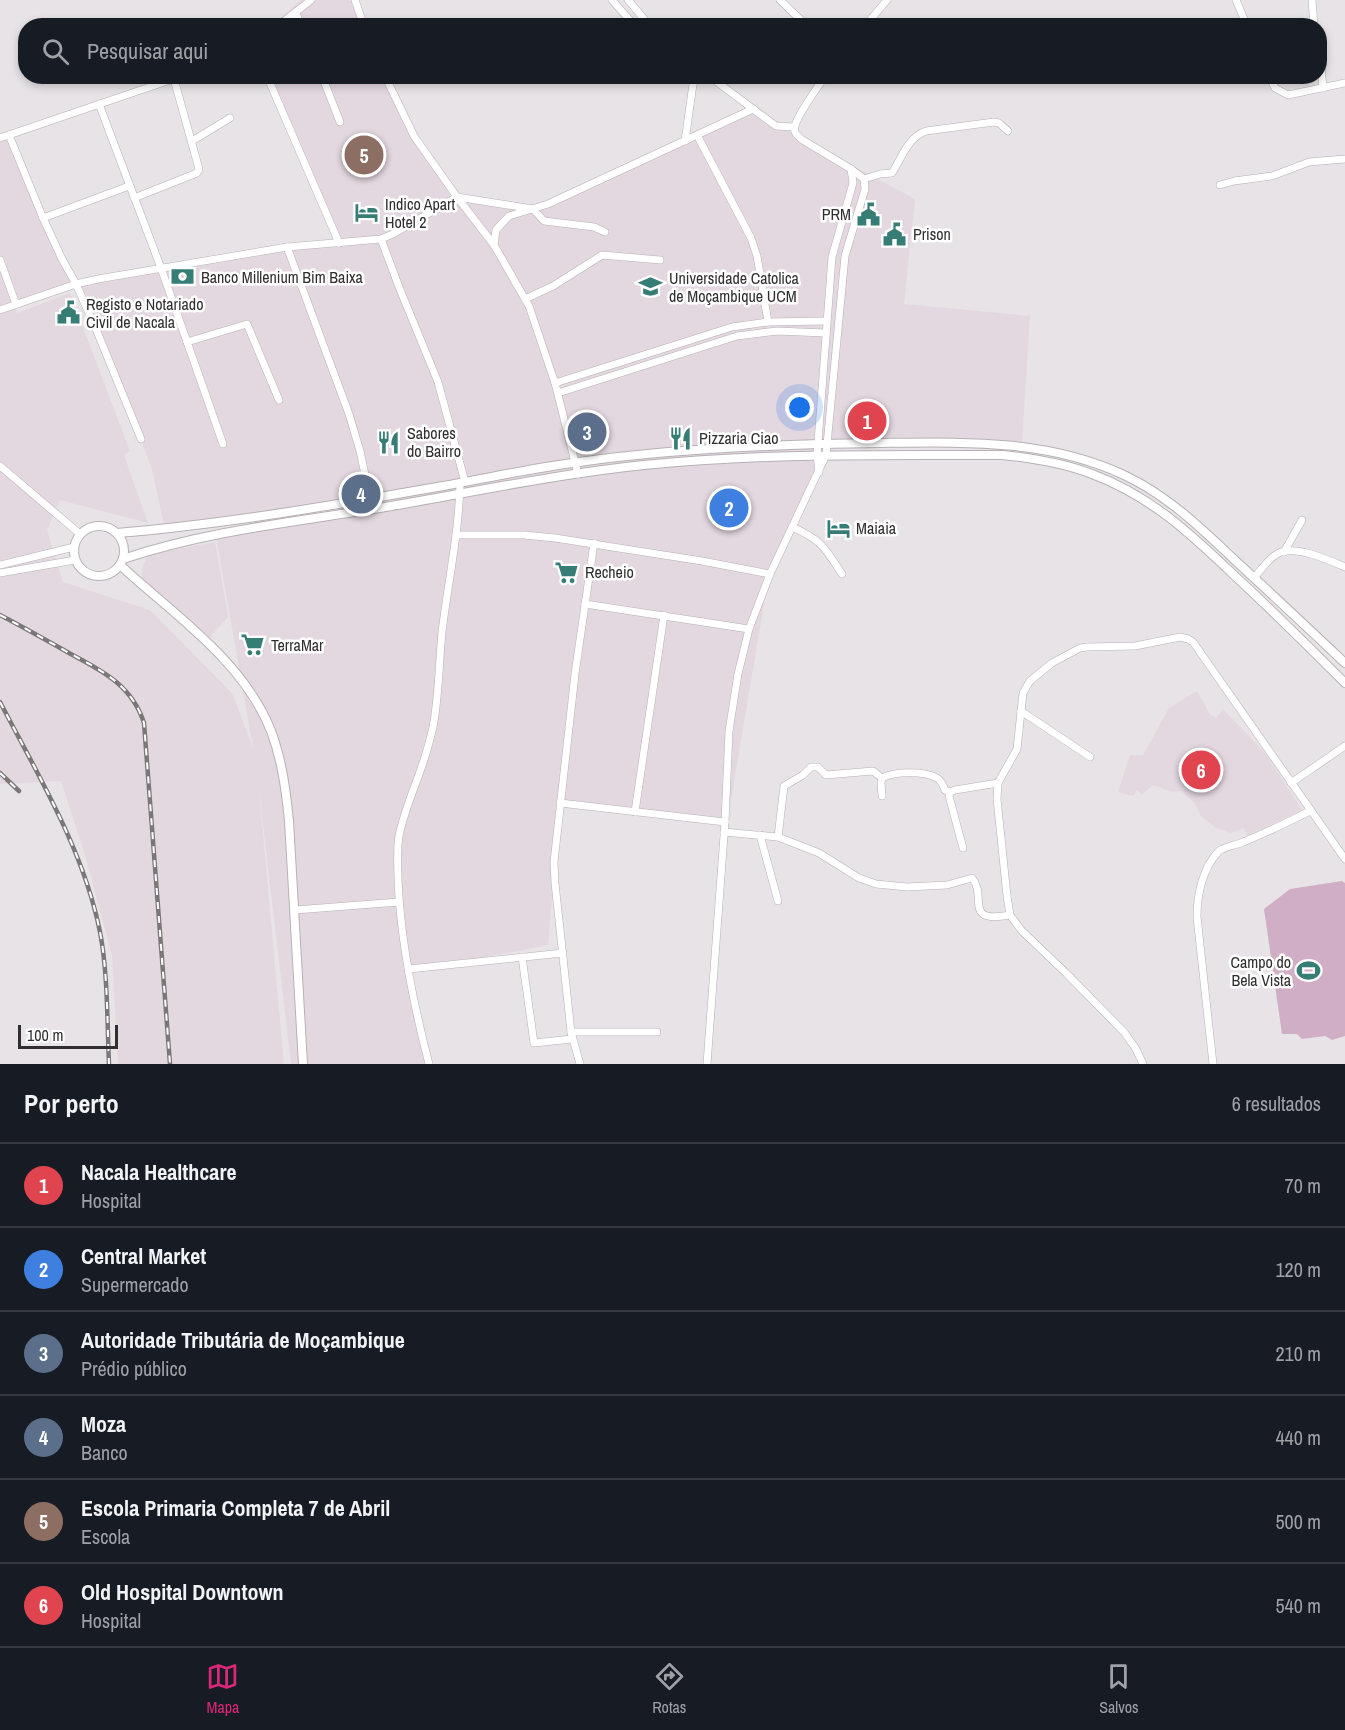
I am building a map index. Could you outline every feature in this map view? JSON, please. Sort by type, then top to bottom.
[{"type":"main road","points":[[117,533],[165,530],[265,515],[576,462],[716,448],[818,444],[1018,445],[1082,458],[1124,475],[1159,495],[1179,509],[1345,663]]},
{"type":"main road","points":[[121,562],[124,545],[111,528],[96,525],[80,534],[74,547],[75,560],[85,572],[98,576],[108,574],[121,562],[158,548],[266,526],[578,474],[724,458],[816,455],[1012,456],[1064,465],[1112,482],[1158,508],[1278,616],[1345,682]]},
{"type":"main road","points":[[265,515],[266,526]]},
{"type":"main road","points":[[121,562],[219,653],[252,696],[270,729],[285,783],[295,910],[303,1064]]},
{"type":"street","points":[[289,18],[311,0]]},
{"type":"street","points":[[355,0],[361,18]]},
{"type":"street","points":[[612,0],[627,18]]},
{"type":"street","points":[[780,0],[799,18]]},
{"type":"street","points":[[872,18],[887,0]]},
{"type":"street","points":[[1236,0],[1244,18]]},
{"type":"street","points":[[1312,0],[1313,18]]},
{"type":"street","points":[[629,1],[643,18]]},
{"type":"street","points":[[296,13],[298,18]]},
{"type":"street","points":[[1273,84],[1275,88],[1288,95],[1345,82]]},
{"type":"street","points":[[0,138],[162,84]]},
{"type":"street","points":[[134,198],[197,172],[199,166],[175,84]]},
{"type":"street","points":[[270,84],[339,243]]},
{"type":"street","points":[[325,84],[340,122]]},
{"type":"street","points":[[389,84],[414,136],[494,245],[525,299],[555,383],[578,474]]},
{"type":"street","points":[[685,141],[693,84]]},
{"type":"street","points":[[720,84],[776,126],[794,127]]},
{"type":"street","points":[[707,1064],[730,722],[738,674],[749,628],[770,574],[826,455],[845,256],[865,189],[864,179],[796,134],[794,127],[820,84]]},
{"type":"street","points":[[1323,84],[1323,88]]},
{"type":"street","points":[[99,104],[224,444]]},
{"type":"street","points":[[494,245],[496,230],[503,220],[516,213],[548,204],[753,109]]},
{"type":"street","points":[[192,141],[230,118]]},
{"type":"street","points":[[864,179],[892,173],[907,146],[919,133],[994,122],[1008,130]]},
{"type":"street","points":[[9,135],[43,218],[76,284],[141,439]]},
{"type":"street","points":[[697,135],[751,238],[757,256],[768,322]]},
{"type":"street","points":[[1220,185],[1272,176],[1309,162],[1345,159]]},
{"type":"street","points":[[819,472],[816,455],[832,257],[853,183],[851,169]]},
{"type":"street","points":[[43,218],[129,186]]},
{"type":"street","points":[[0,310],[76,284],[161,268],[287,247],[381,239],[457,197],[533,209],[544,221],[594,227],[605,232]]},
{"type":"street","points":[[381,239],[438,382],[462,482],[444,613],[433,726],[399,832],[399,902],[409,969],[429,1064]]},
{"type":"street","points":[[287,247],[350,414],[370,498]]},
{"type":"street","points":[[525,299],[553,286],[602,255],[660,260]]},
{"type":"street","points":[[0,260],[16,304]]},
{"type":"street","points":[[555,383],[732,327],[768,322],[826,321]]},
{"type":"street","points":[[187,342],[247,324],[279,400]]},
{"type":"street","points":[[558,393],[737,336],[777,331],[825,333]]},
{"type":"street","points":[[0,466],[80,534]]},
{"type":"street","points":[[1284,552],[1302,520]]},
{"type":"street","points":[[792,527],[820,542],[842,574]]},
{"type":"street","points":[[456,535],[524,535],[594,543],[770,574]]},
{"type":"street","points":[[580,1064],[572,1036],[554,862],[594,543]]},
{"type":"street","points":[[0,566],[74,547]]},
{"type":"street","points":[[1254,578],[1276,554],[1284,552],[1313,554],[1345,567]]},
{"type":"street","points":[[0,573],[75,560]]},
{"type":"street","points":[[585,604],[749,628]]},
{"type":"street","points":[[635,812],[664,615]]},
{"type":"street","points":[[1143,1064],[1124,1032],[1022,931],[1010,915],[998,811],[998,783],[1015,755],[1023,693],[1030,681],[1052,663],[1080,648],[1135,646],[1173,638],[1188,639],[1193,642],[1345,859]]},
{"type":"street","points":[[1021,711],[1090,758]]},
{"type":"street","points":[[1291,783],[1345,746]]},
{"type":"street","points":[[778,837],[784,786],[803,775],[811,767],[818,767],[826,775],[873,771],[882,778]]},
{"type":"street","points":[[882,778],[887,775],[906,773],[936,777],[945,790],[950,792],[998,783]]},
{"type":"street","points":[[882,778],[882,796]]},
{"type":"street","points":[[950,792],[949,796],[963,848]]},
{"type":"street","points":[[560,803],[724,822]]},
{"type":"street","points":[[1213,1064],[1197,917],[1206,870],[1219,851],[1224,848],[1245,841],[1310,811]]},
{"type":"street","points":[[724,832],[778,837],[819,853],[859,878],[876,884],[907,887],[947,885],[972,878],[980,911],[985,916],[996,918],[1010,915]]},
{"type":"street","points":[[760,835],[778,902]]},
{"type":"street","points":[[295,910],[399,902]]},
{"type":"street","points":[[409,969],[563,953]]},
{"type":"street","points":[[522,957],[534,1043],[572,1036],[657,1032]]},
{"type":"shaded area","points":[[301,0],[354,0],[360,18],[280,18]]},
{"type":"shaded area","points":[[270,84],[388,84],[453,201],[533,210],[753,105],[797,136],[915,199],[904,304],[1030,316],[1022,443],[831,441],[819,479],[769,574],[727,824],[560,803],[548,945],[408,972],[429,1064],[291,1064],[259,790],[284,1064],[118,1064],[112,955],[85,855],[61,781],[0,784],[0,137],[7,135],[45,219],[80,286],[337,243]],"holes":[[[80,286],[152,469],[165,530],[368,499],[370,509],[216,536],[253,748],[232,693],[150,610],[63,582],[47,530],[60,500],[148,523],[124,455],[130,451],[70,293],[17,313],[13,304]]]},
{"type":"shaded area","points":[[215,542],[228,617],[208,639],[149,587],[142,578],[142,569],[146,558],[156,553]]},
{"type":"shaded area","points":[[1197,691],[1210,714],[1216,718],[1223,709],[1266,754],[1302,810],[1247,836],[1244,828],[1231,833],[1216,828],[1201,816],[1195,804],[1182,791],[1171,792],[1153,785],[1142,795],[1137,790],[1133,796],[1118,792],[1130,755],[1143,755],[1169,708]]},
{"type":"shaded area","name":"Campo do Bela Vista","points":[[1342,881],[1345,883],[1345,1036],[1332,1040],[1325,1036],[1302,1039],[1297,1034],[1282,1034],[1264,909],[1290,889]]},
{"type":"railway","points":[[0,615],[114,680],[132,698],[144,723],[170,1064]]},
{"type":"railway","points":[[0,702],[58,814],[93,902],[104,964],[109,1064]]},
{"type":"railway","points":[[0,773],[19,791]]},
{"type":"place","name":"Escola Primaria Completa 7 de Abril","points":[[364,155]]},
{"type":"place","name":"Indico Apart Hotel 2","points":[[367,213]]},
{"type":"place","name":"PRM","points":[[869,214]]},
{"type":"place","name":"Prison","points":[[895,234]]},
{"type":"place","name":"Banco Millenium Bim Baixa","points":[[183,277]]},
{"type":"place","name":"Universidade Catolica de Moçambique UCM","points":[[651,287]]},
{"type":"place","name":"Registo e Notariado Civil de Nacala","points":[[68,313]]},
{"type":"place","name":"Nacala Healthcare","points":[[867,421]]},
{"type":"place","name":"Autoridade Tributária de Moçambique","points":[[587,432]]},
{"type":"place","name":"Pizzaria Ciao","points":[[681,438]]},
{"type":"place","name":"Sabores do Bairro","points":[[389,442]]},
{"type":"place","name":"Moza","points":[[361,494]]},
{"type":"place","name":"Central Market","points":[[729,508]]},
{"type":"place","name":"Maiaia","points":[[838,528]]},
{"type":"place","name":"Recheio","points":[[567,572]]},
{"type":"place","name":"TerraMar","points":[[253,645]]},
{"type":"place","name":"Old Hospital Downtown","points":[[1201,770]]},
{"type":"place","name":"Campo do Bela Vista","points":[[1309,971]]}]
